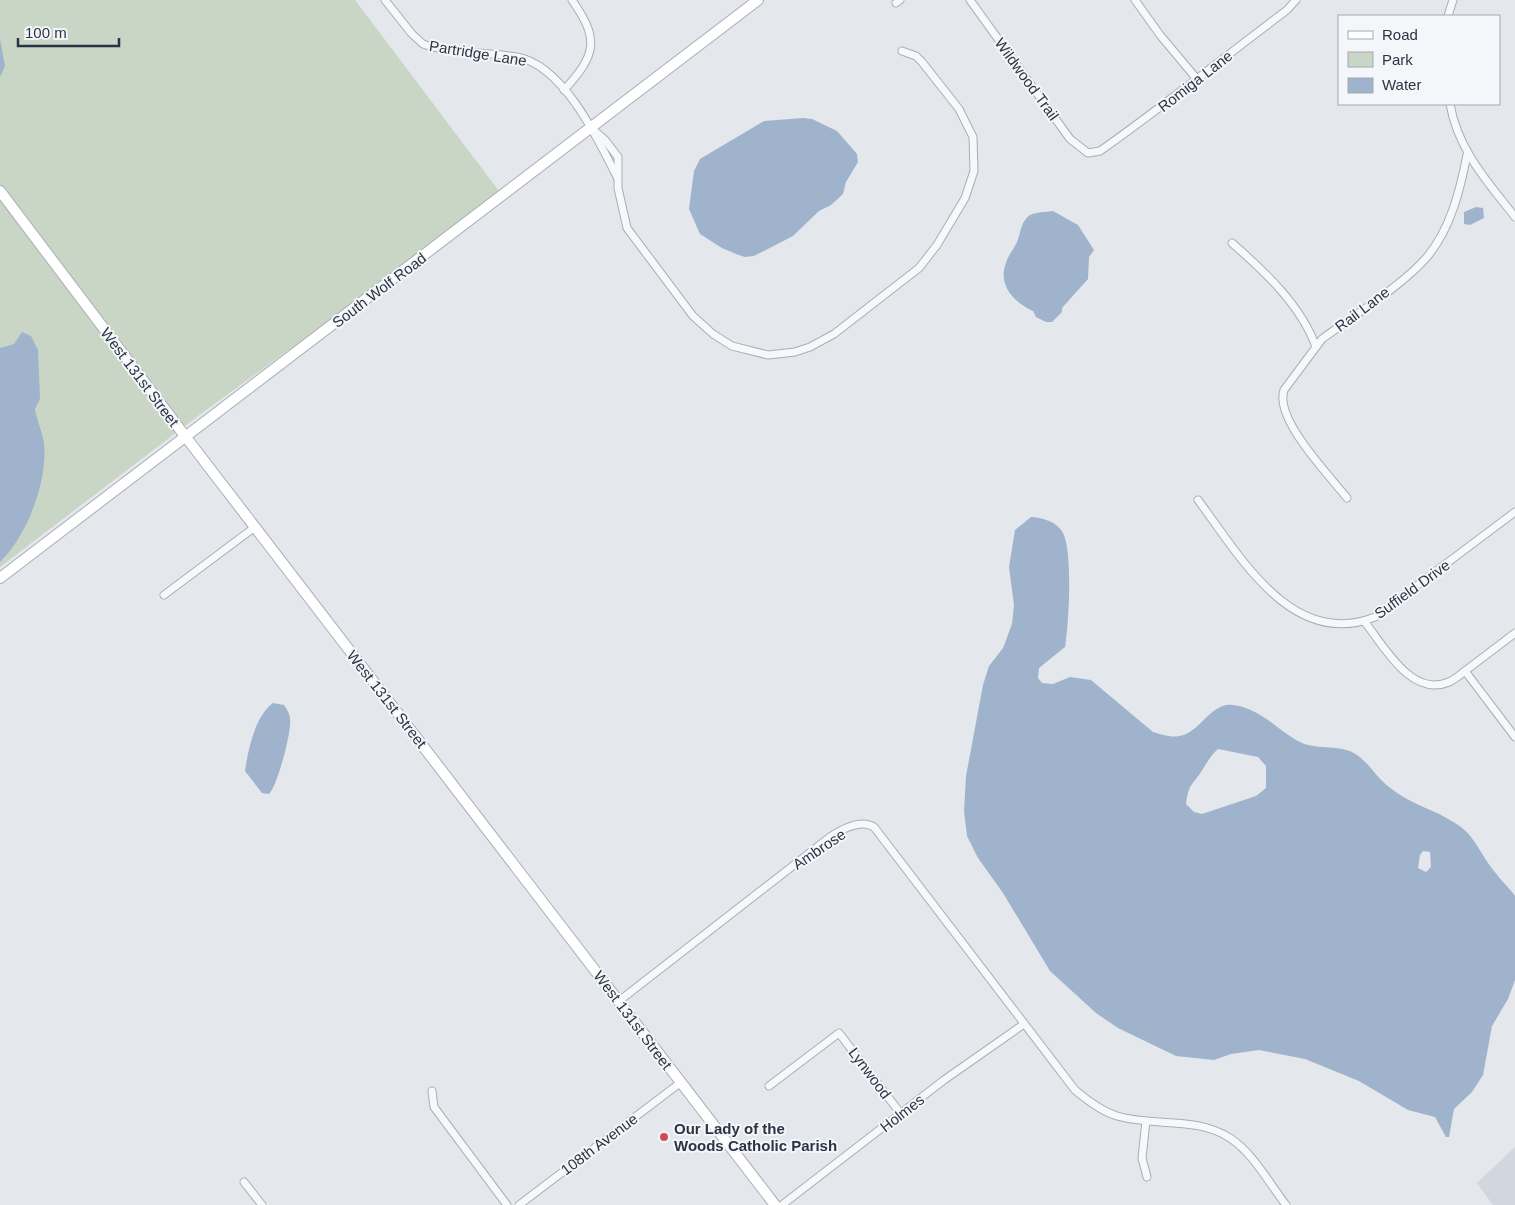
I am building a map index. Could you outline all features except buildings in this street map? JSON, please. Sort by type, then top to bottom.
[{"type":"street","name":"Partridge Lane","points":[[385,0],[423,44],[526,60],[544,67],[564,90],[591,128],[618,179],[620,206],[627,228],[703,326],[732,346],[756,353],[780,354],[810,347],[834,334],[918,268],[942,237],[965,198],[972,180],[974,148],[965,118],[922,62],[916,56],[902,51]]},
{"type":"street","points":[[564,90],[587,63],[591,47],[589,28],[572,0]]},
{"type":"street","name":"South Wolf Road","points":[[0,578],[758,0]]},
{"type":"street","name":"Wildwood Trail","points":[[970,0],[1070,139],[1088,153]]},
{"type":"street","points":[[1135,0],[1196,78]]},
{"type":"street","name":"Romiga Lane","points":[[1088,153],[1100,151],[1166,104],[1196,78],[1287,10],[1296,0]]},
{"type":"street","points":[[1448,15],[1453,0]]},
{"type":"street","points":[[1450,105],[1452,118],[1467,154],[1515,217]]},
{"type":"street","name":"Rail Lane","points":[[1347,498],[1296,434],[1282,406],[1281,398],[1284,390],[1322,339],[1411,273],[1427,256],[1441,236],[1454,208],[1467,154]]},
{"type":"street","name":"West 131st Street","points":[[0,191],[185,436],[775,1205]]},
{"type":"street","points":[[1232,243],[1266,274],[1287,299],[1312,337],[1316,347]]},
{"type":"street","name":"Suffield Drive","points":[[1198,500],[1257,578],[1294,610],[1312,619],[1329,624],[1364,621],[1387,610],[1515,512]]},
{"type":"street","points":[[164,595],[255,527]]},
{"type":"street","points":[[1364,621],[1413,679],[1437,685],[1450,682],[1515,632]]},
{"type":"street","points":[[1465,671],[1515,737]]},
{"type":"street","name":"Ambrose","points":[[619,1001],[830,837],[857,824],[874,827],[1075,1090],[1086,1099],[1116,1115],[1146,1121],[1192,1124],[1229,1137],[1246,1153],[1282,1203]]},
{"type":"street","name":"Holmes","points":[[782,1205],[957,1071],[1024,1024]]},
{"type":"street","name":"Lynwood","points":[[769,1086],[839,1033],[901,1114]]},
{"type":"street","name":"108th Avenue","points":[[519,1205],[680,1083]]},
{"type":"street","points":[[432,1091],[434,1107],[507,1205]]},
{"type":"street","points":[[1146,1121],[1142,1158],[1147,1176]]},
{"type":"street","points":[[244,1182],[262,1205]]},
{"type":"shaded area","points":[[1515,1147],[1515,1205],[1493,1205],[1477,1183]]},
{"type":"green space","points":[[0,0],[355,0],[502,195],[198,416],[0,567]]},
{"type":"water","points":[[0,39],[5,66],[0,77]]},
{"type":"water","points":[[812,119],[837,131],[857,154],[858,162],[846,182],[843,194],[831,205],[819,211],[793,236],[754,256],[745,257],[736,254],[722,248],[700,234],[689,209],[694,171],[700,159],[764,121]]},
{"type":"water","points":[[1476,207],[1483,208],[1484,218],[1470,225],[1464,224],[1464,212]]},
{"type":"water","points":[[1053,211],[1078,225],[1094,250],[1089,257],[1088,279],[1062,308],[1062,312],[1052,322],[1046,322],[1036,317],[1033,311],[1026,308],[1009,292],[1004,279],[1004,271],[1007,260],[1027,218],[1035,213]]},
{"type":"water","points":[[22,332],[31,336],[38,350],[40,399],[35,409],[44,443],[43,474],[34,507],[27,523],[10,551],[0,562],[0,348],[14,344]]},
{"type":"water","points":[[1031,517],[1047,520],[1056,525],[1063,533],[1067,549],[1069,592],[1065,647],[1039,668],[1038,678],[1042,683],[1053,684],[1070,677],[1091,680],[1153,732],[1166,736],[1187,734],[1218,708],[1225,705],[1233,705],[1253,711],[1302,743],[1344,749],[1351,752],[1361,758],[1397,793],[1447,818],[1466,831],[1491,867],[1515,896],[1515,980],[1508,999],[1492,1026],[1483,1075],[1472,1092],[1454,1109],[1449,1137],[1446,1137],[1435,1117],[1408,1110],[1359,1081],[1305,1059],[1259,1050],[1231,1054],[1214,1060],[1176,1056],[1118,1028],[1096,1013],[1050,971],[1003,893],[978,858],[967,836],[964,811],[966,776],[983,685],[989,666],[1003,648],[1012,624],[1014,605],[1009,567],[1015,530]],"holes":[[[1218,749],[1258,757],[1266,766],[1266,788],[1256,796],[1202,814],[1194,812],[1186,804],[1189,789]],[[1423,851],[1430,852],[1431,867],[1426,872],[1418,868],[1420,855]]]},
{"type":"water","points":[[273,703],[284,705],[289,716],[290,725],[280,770],[269,794],[262,793],[245,771],[253,734],[261,716]]},
{"type":"place","name":"Our Lady of the Woods Catholic Parish","points":[[664,1137]]}]
